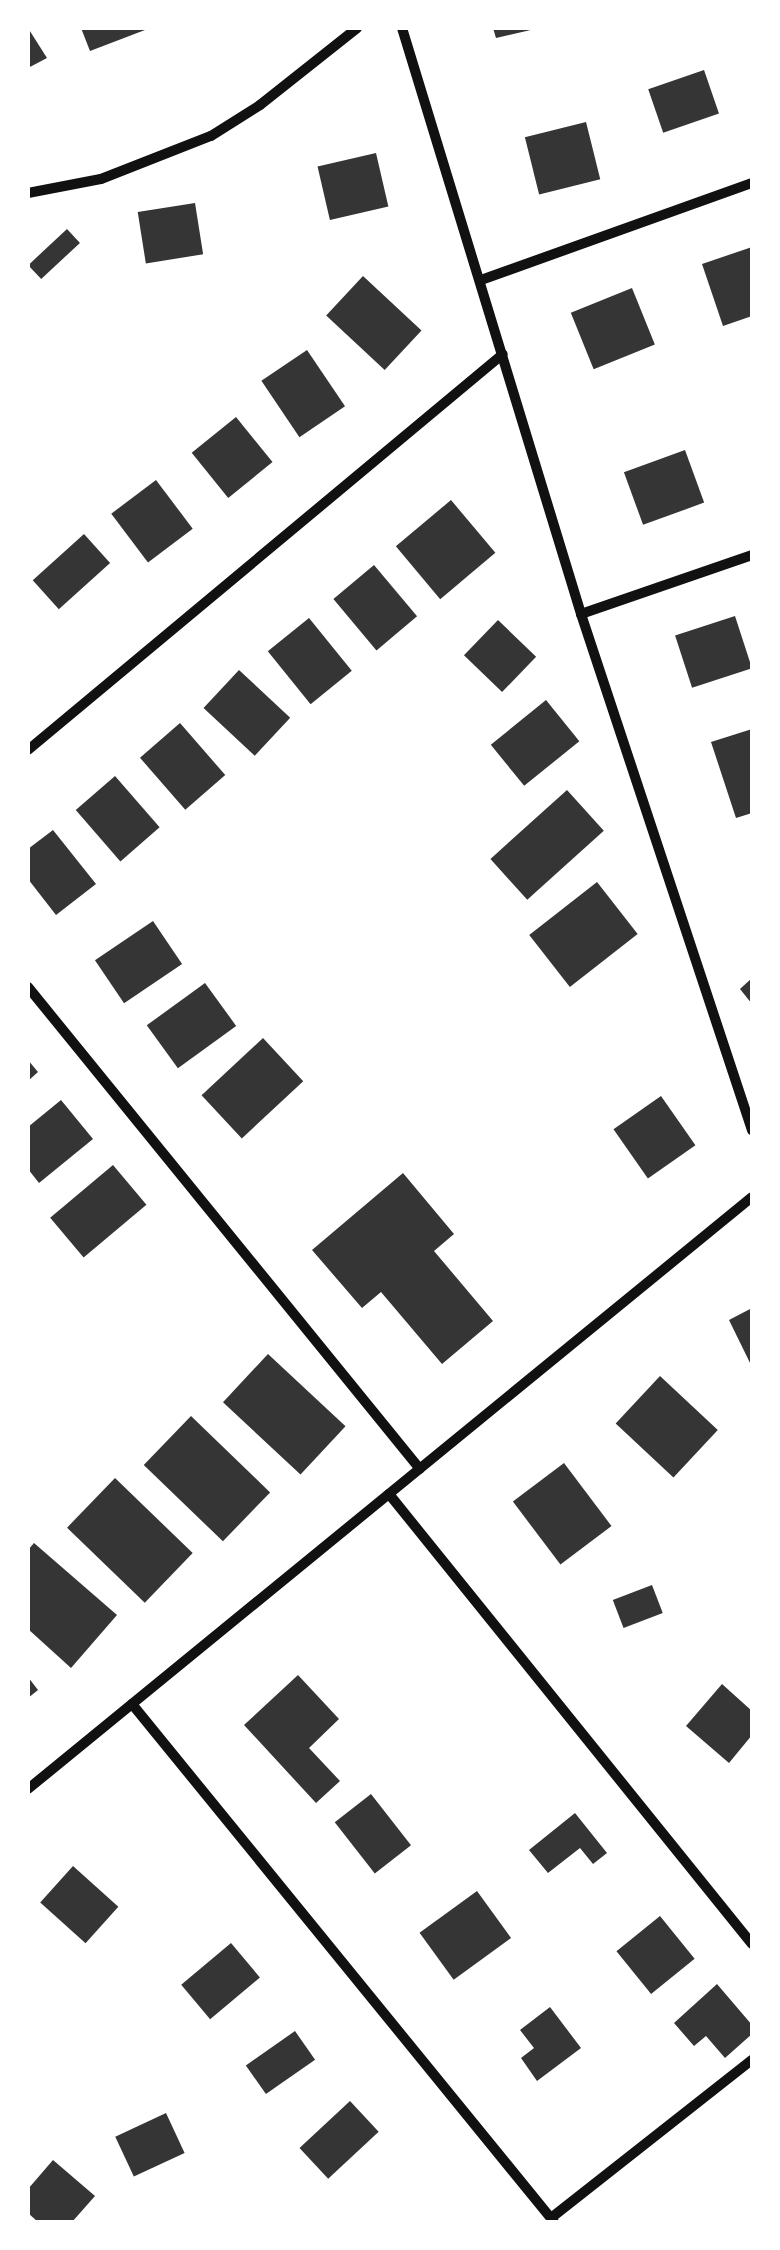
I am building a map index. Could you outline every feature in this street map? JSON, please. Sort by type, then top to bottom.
[{"type":"street","points":[[28,193],[120,173],[210,136],[260,105],[357,28]]},
{"type":"street","points":[[402,28],[581,614],[752,1130]]},
{"type":"street","points":[[481,280],[752,183]]},
{"type":"street","points":[[28,750],[503,354]]},
{"type":"street","points":[[581,614],[752,555]]},
{"type":"street","points":[[28,987],[420,1469]]},
{"type":"street","points":[[28,1790],[752,1198]]},
{"type":"street","points":[[389,1494],[752,1944]]},
{"type":"street","points":[[132,1704],[553,2220],[752,2060]]},
{"type":"building","points":[[28,28],[47,58],[28,68]]},
{"type":"building","points":[[81,28],[144,28],[145,30],[90,51]]},
{"type":"building","points":[[493,28],[535,28],[535,29],[496,38]]},
{"type":"building","points":[[704,70],[719,113],[663,133],[648,89]]},
{"type":"building","points":[[586,122],[600,179],[539,194],[525,137]]},
{"type":"building","points":[[376,153],[388,207],[330,220],[318,166]]},
{"type":"building","points":[[195,203],[203,254],[146,263],[138,212]]},
{"type":"building","points":[[67,229],[80,243],[41,279],[28,265]]},
{"type":"building","points":[[752,247],[752,316],[723,326],[702,264]]},
{"type":"building","points":[[363,276],[422,331],[385,370],[326,315]]},
{"type":"building","points":[[632,288],[655,345],[594,369],[571,313]]},
{"type":"building","points":[[307,350],[345,406],[299,437],[261,381]]},
{"type":"building","points":[[236,417],[273,462],[228,498],[192,453]]},
{"type":"building","points":[[685,450],[704,503],[643,525],[624,472]]},
{"type":"building","points":[[156,480],[193,529],[148,562],[111,514]]},
{"type":"building","points":[[451,500],[495,553],[440,599],[396,546]]},
{"type":"building","points":[[84,534],[110,563],[59,609],[33,580]]},
{"type":"building","points":[[374,565],[417,616],[376,650],[333,599]]},
{"type":"building","points":[[735,616],[752,668],[692,688],[675,635]]},
{"type":"building","points":[[309,618],[352,671],[311,704],[268,651]]},
{"type":"building","points":[[498,620],[536,657],[502,692],[464,655]]},
{"type":"building","points":[[239,670],[290,718],[255,756],[204,708]]},
{"type":"building","points":[[546,700],[579,741],[524,786],[491,745]]},
{"type":"building","points":[[180,723],[225,775],[185,810],[140,758]]},
{"type":"building","points":[[752,729],[752,813],[736,818],[711,742]]},
{"type":"building","points":[[115,776],[160,827],[120,861],[76,810]]},
{"type":"building","points":[[567,790],[604,831],[527,900],[490,859]]},
{"type":"building","points":[[53,830],[96,884],[56,915],[28,879],[28,849]]},
{"type":"building","points":[[597,882],[638,934],[570,987],[529,935]]},
{"type":"building","points":[[153,921],[182,964],[124,1003],[95,960]]},
{"type":"building","points":[[752,978],[752,1004],[740,989]]},
{"type":"building","points":[[205,983],[236,1026],[178,1068],[147,1025]]},
{"type":"building","points":[[263,1038],[303,1081],[242,1138],[202,1095]]},
{"type":"building","points":[[28,1060],[38,1072],[28,1081]]},
{"type":"building","points":[[661,1096],[695,1145],[648,1178],[613,1129]]},
{"type":"building","points":[[61,1100],[93,1139],[39,1183],[28,1169],[28,1127]]},
{"type":"building","points":[[113,1165],[146,1205],[84,1258],[50,1218]]},
{"type":"building","points":[[403,1173],[454,1234],[434,1251],[493,1321],[442,1364],[381,1292],[362,1308],[312,1250]]},
{"type":"building","points":[[752,1308],[752,1367],[729,1320]]},
{"type":"building","points":[[268,1354],[346,1426],[301,1475],[223,1402]]},
{"type":"building","points":[[660,1376],[718,1430],[673,1477],[616,1424]]},
{"type":"building","points":[[191,1416],[270,1492],[223,1541],[144,1465]]},
{"type":"building","points":[[564,1463],[612,1526],[560,1565],[513,1502]]},
{"type":"building","points":[[115,1478],[193,1553],[145,1603],[67,1528]]},
{"type":"building","points":[[34,1543],[117,1615],[71,1668],[28,1629],[28,1550]]},
{"type":"building","points":[[652,1585],[663,1613],[624,1628],[613,1600]]},
{"type":"building","points":[[298,1675],[339,1719],[309,1748],[340,1781],[316,1803],[244,1725]]},
{"type":"building","points":[[28,1677],[38,1690],[28,1698]]},
{"type":"building","points":[[722,1684],[752,1711],[752,1735],[729,1763],[686,1726]]},
{"type":"building","points":[[371,1794],[411,1845],[375,1874],[335,1822]]},
{"type":"building","points":[[575,1813],[607,1853],[593,1864],[580,1848],[548,1873],[529,1850]]},
{"type":"building","points":[[73,1866],[118,1907],[86,1943],[40,1902]]},
{"type":"building","points":[[477,1891],[511,1938],[454,1980],[420,1933]]},
{"type":"building","points":[[660,1916],[695,1959],[651,1994],[616,1951]]},
{"type":"building","points":[[231,1943],[260,1977],[210,2019],[181,1985]]},
{"type":"building","points":[[717,1984],[752,2025],[752,2034],[725,2058],[706,2036],[694,2046],[674,2023]]},
{"type":"building","points":[[550,2007],[581,2048],[537,2081],[521,2058],[534,2048],[520,2030]]},
{"type":"building","points":[[295,2031],[315,2060],[266,2094],[246,2065]]},
{"type":"building","points":[[350,2101],[379,2132],[328,2179],[300,2148]]},
{"type":"building","points":[[166,2113],[185,2153],[134,2177],[115,2137]]},
{"type":"building","points":[[53,2160],[95,2196],[72,2222],[38,2222],[28,2213],[28,2189]]}]
